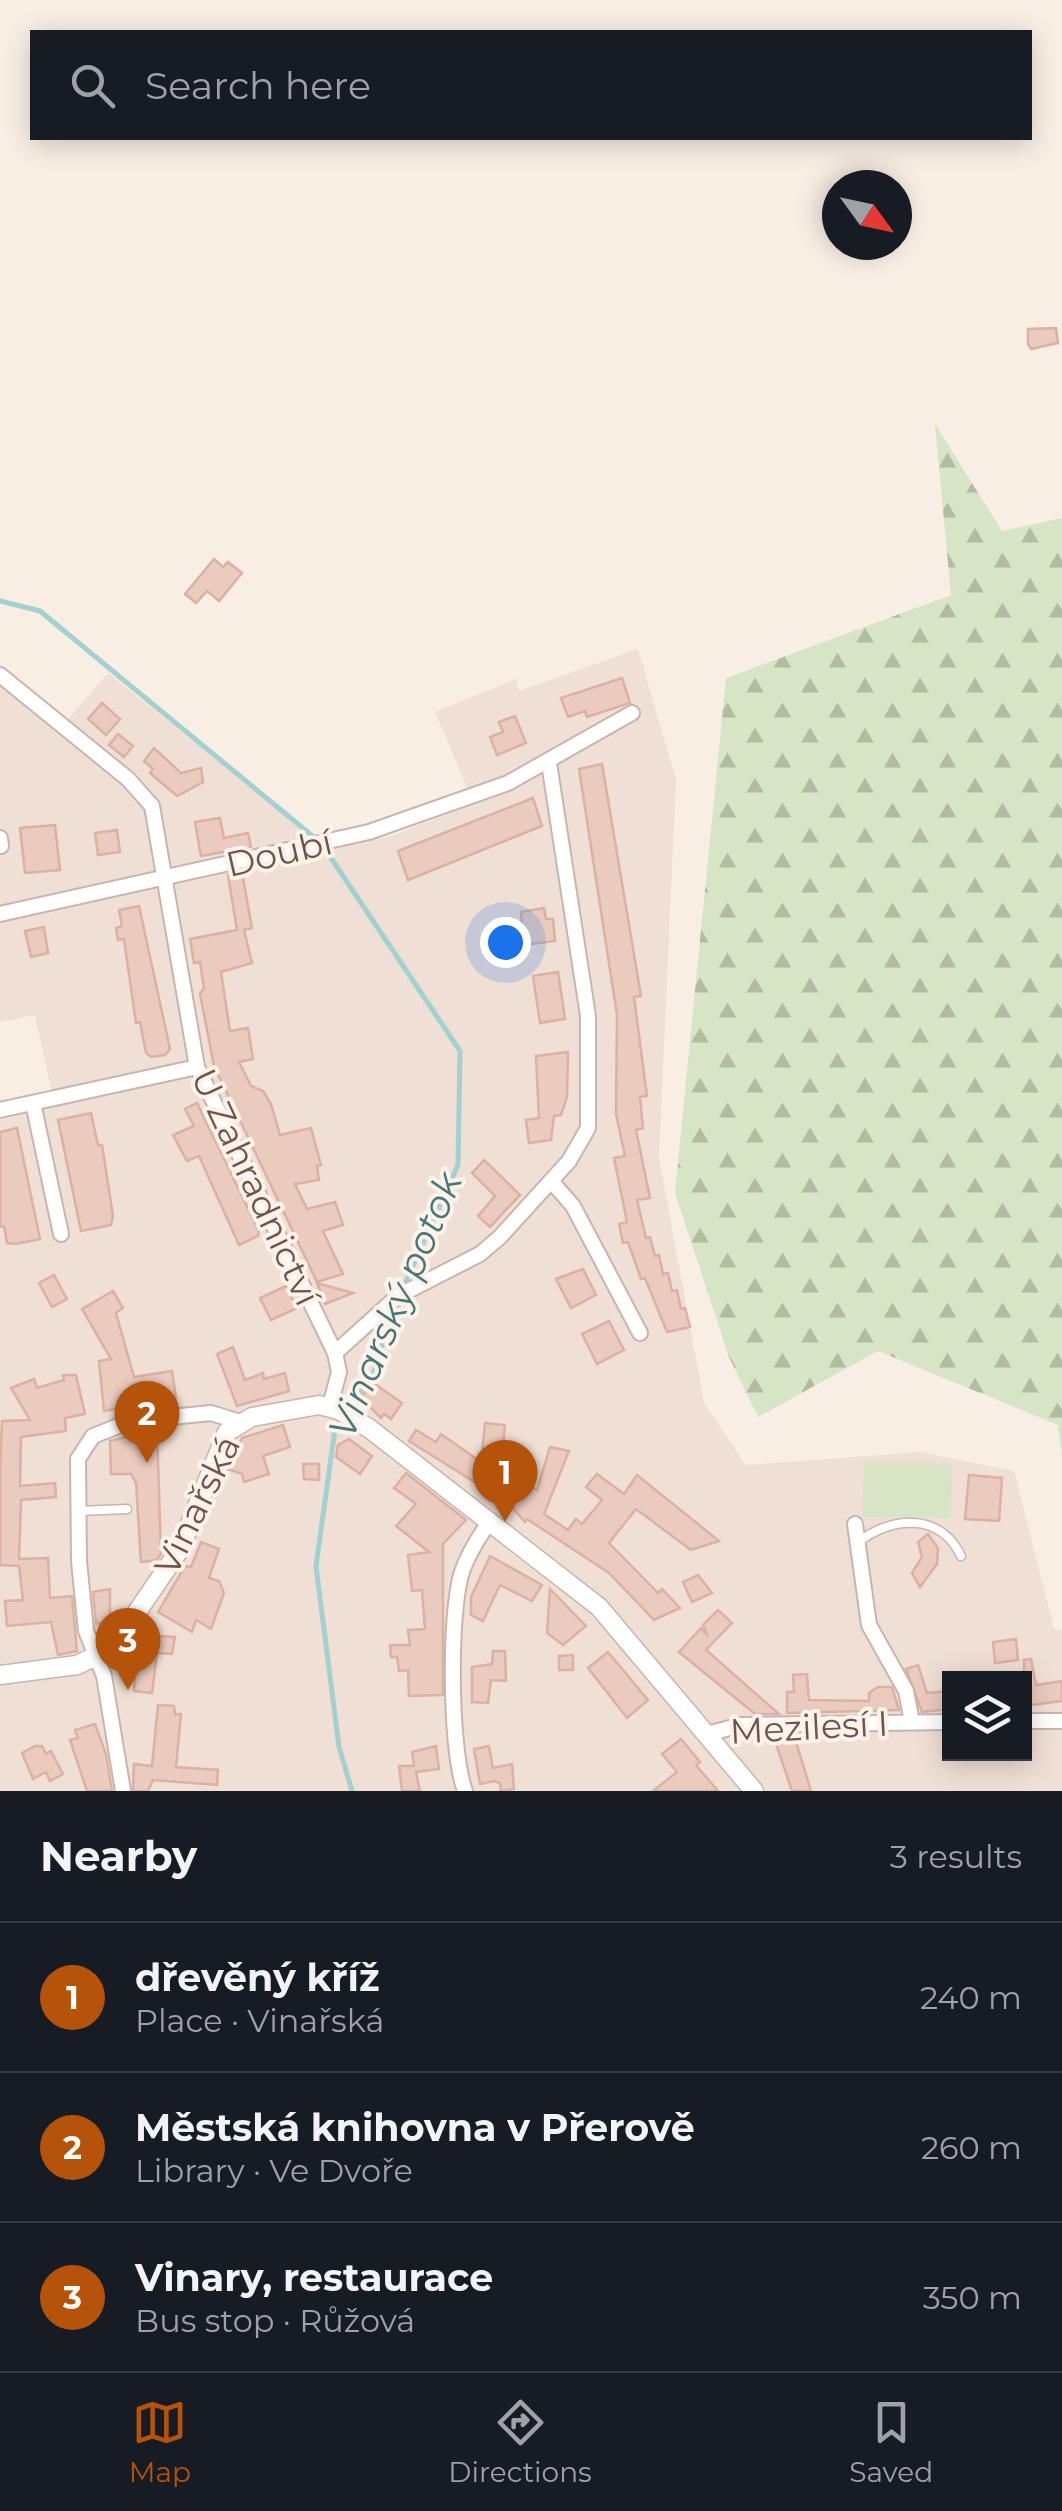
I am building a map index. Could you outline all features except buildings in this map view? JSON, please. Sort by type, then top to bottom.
[{"type":"street","name":"U Zahradnictví","points":[[0,675],[128,779],[152,806],[197,1067],[335,1353],[340,1372],[330,1406]]},
{"type":"street","name":"Doubí","points":[[0,914],[369,832],[508,784],[632,714]]},
{"type":"street","points":[[335,1353],[398,1296],[490,1246],[552,1182],[582,1139],[590,1104],[585,988],[549,762]]},
{"type":"street","points":[[0,838],[1,846]]},
{"type":"street","points":[[0,1110],[197,1067]]},
{"type":"street","points":[[33,1103],[61,1234]]},
{"type":"street","points":[[552,1182],[574,1206],[640,1333]]},
{"type":"street","points":[[330,1406],[370,1428],[599,1607],[754,1791]]},
{"type":"street","name":"Vinařská","points":[[0,1675],[63,1669],[96,1656],[122,1634],[168,1570],[189,1529],[222,1440],[240,1422],[291,1408],[330,1406]]},
{"type":"street","points":[[123,1791],[104,1676],[86,1631],[78,1459],[93,1436],[153,1417],[220,1413],[240,1422]]},
{"type":"street","points":[[465,1791],[454,1708],[458,1590],[470,1551],[490,1521]]},
{"type":"street","name":"Mezilesí I","points":[[854,1524],[869,1625],[906,1691],[912,1722]]},
{"type":"street","points":[[1032,1721],[1062,1721]]},
{"type":"street","name":"Mezilesí I","points":[[707,1734],[741,1725],[942,1722]]},
{"type":"lane","points":[[78,1511],[127,1509]]},
{"type":"lane","points":[[857,1543],[877,1527],[893,1522],[922,1524],[942,1529],[961,1556]]},
{"type":"shaded area","points":[[638,649],[676,780],[659,1157],[704,1403],[746,1465],[921,1452],[1014,1471],[1054,1629],[1062,1631],[1062,1791],[0,1791],[0,1120],[55,1107],[35,1015],[0,1022],[0,686],[57,732],[108,673],[308,832],[322,852],[391,836],[474,804],[435,712],[516,679],[519,691]]},
{"type":"green space","points":[[935,424],[1002,531],[1062,518],[1062,1458],[1058,1425],[878,1351],[758,1417],[729,1357],[675,1193],[726,678],[951,595]]},
{"type":"green space","points":[[864,1463],[952,1463],[951,1518],[863,1517]]},
{"type":"waterway","name":"Vinarský potok","points":[[0,601],[40,611],[321,843],[460,1051],[458,1165],[402,1290]]},
{"type":"waterway","name":"Vinarský potok","points":[[352,1791],[339,1747],[316,1566],[335,1429],[374,1372],[395,1305]]},
{"type":"place","name":"Městská knihovna v Přerově","points":[[147,1463]]},
{"type":"place","name":"dřevěný kříž","points":[[505,1522]]},
{"type":"place","name":"Vinary, restaurace","points":[[128,1690]]}]
